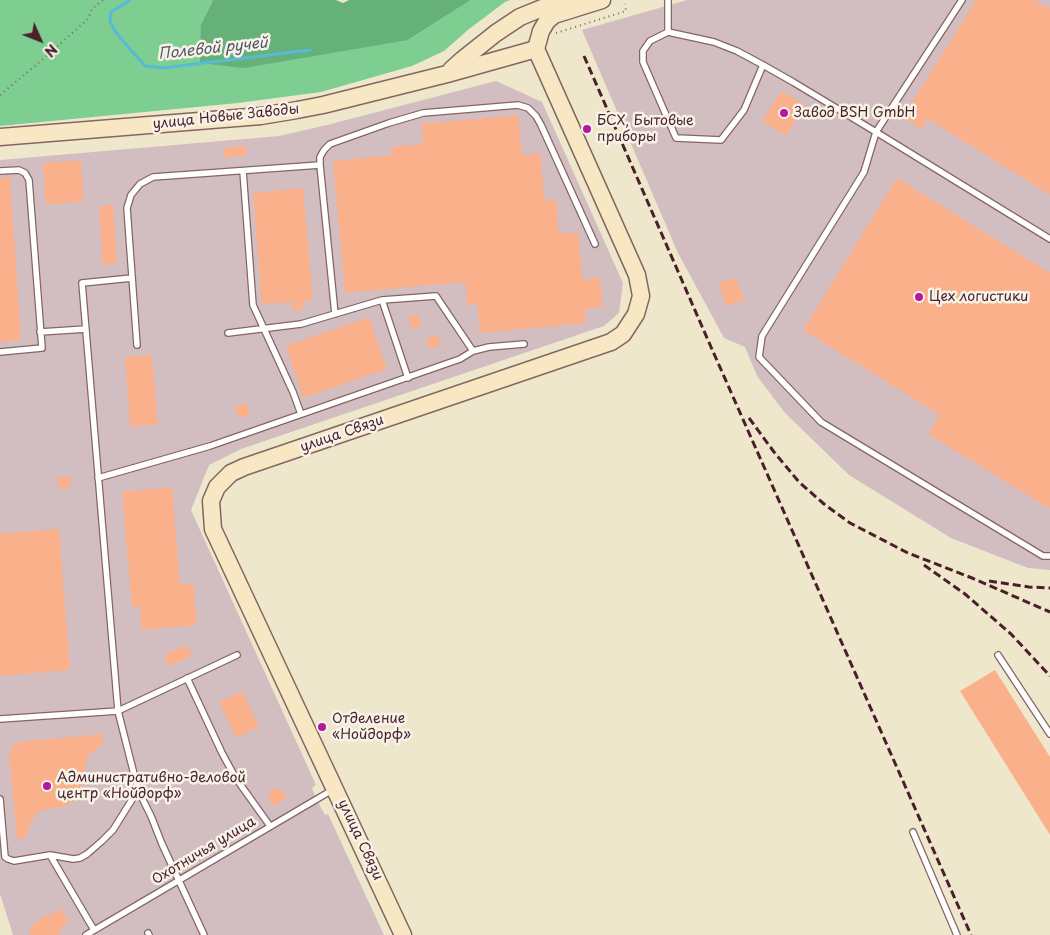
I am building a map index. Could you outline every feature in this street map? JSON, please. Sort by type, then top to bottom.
[{"type":"street","name":"улица Новые Заводы","points":[[447,74],[496,33],[520,17],[567,0]]},
{"type":"street","points":[[536,49],[548,32],[547,21],[554,15],[602,0]]},
{"type":"street","name":"улица Новые Заводы","points":[[0,137],[261,116],[323,105],[447,74],[536,49]]},
{"type":"street","name":"улица Связи","points":[[403,935],[213,529],[211,501],[217,487],[231,473],[244,467],[611,342],[624,334],[636,314],[641,296],[637,275],[536,49]]},
{"type":"lane","points":[[668,0],[668,32]]},
{"type":"lane","points":[[962,0],[876,132],[864,172],[762,336],[759,357],[821,422],[1043,556],[1050,556]]},
{"type":"lane","points":[[763,65],[744,110],[721,140],[676,138],[643,62],[643,51],[650,41],[668,32],[714,42],[736,51],[763,65],[876,132],[1050,239]]},
{"type":"lane","points":[[335,314],[320,157],[330,144],[423,113],[518,105],[528,108],[536,116],[595,244]]},
{"type":"lane","points":[[137,345],[127,208],[131,195],[140,184],[153,178],[320,165]]},
{"type":"lane","points":[[0,171],[18,170],[25,173],[29,180],[42,348],[0,352]]},
{"type":"lane","points":[[243,171],[253,305],[293,392],[301,414]]},
{"type":"lane","points":[[132,278],[82,283],[118,711],[138,790],[204,935]]},
{"type":"lane","points":[[228,333],[301,324],[382,300],[436,296],[474,351]]},
{"type":"lane","points":[[382,300],[408,378]]},
{"type":"lane","points":[[40,332],[86,329]]},
{"type":"lane","points":[[98,478],[210,446],[408,378],[489,346],[524,344]]},
{"type":"lane","points":[[998,654],[1050,734]]},
{"type":"lane","points":[[0,719],[118,711],[237,655]]},
{"type":"lane","points":[[186,678],[235,777],[270,826]]},
{"type":"lane","name":"Охотничья улица","points":[[86,935],[335,788]]},
{"type":"lane","points":[[0,799],[6,857],[8,859],[14,861],[50,855],[73,859],[87,854],[113,830],[138,790]]},
{"type":"lane","points":[[913,832],[957,935]]},
{"type":"lane","points":[[50,855],[94,930]]},
{"type":"path","points":[[0,95],[88,19],[92,9],[103,0]]},
{"type":"path","points":[[548,32],[626,11],[625,4]]},
{"type":"shaded area","points":[[687,0],[1050,0],[1050,570],[1028,568],[951,538],[849,475],[785,413],[757,376],[745,347],[724,338],[678,253],[582,30]]},
{"type":"shaded area","points":[[496,81],[542,102],[623,283],[619,313],[604,326],[241,449],[209,465],[191,510],[316,785],[312,788],[317,800],[325,815],[328,814],[384,935],[13,935],[0,894],[0,160],[279,136]]},
{"type":"green space","points":[[0,0],[213,0],[201,24],[408,40],[471,0],[510,0],[469,29],[444,51],[412,66],[321,92],[238,103],[0,126]]},
{"type":"green space","points":[[213,0],[336,0],[343,3],[349,0],[471,0],[408,40],[244,68],[200,63],[201,24]]},
{"type":"building","points":[[976,0],[1035,0],[1050,9],[1050,195],[928,119],[921,129],[903,117]]},
{"type":"building","name":"Завод BSH GmbH","points":[[781,91],[805,105],[786,136],[762,121]]},
{"type":"building","points":[[518,115],[522,155],[540,153],[545,201],[556,200],[559,234],[578,232],[583,280],[600,278],[603,307],[585,309],[586,323],[480,333],[477,304],[467,305],[465,282],[345,293],[333,161],[392,155],[391,147],[423,144],[421,124]]},
{"type":"building","points":[[246,146],[246,156],[225,158],[224,148]]},
{"type":"building","points":[[81,160],[84,201],[46,205],[43,163]]},
{"type":"building","points":[[10,177],[21,340],[0,342],[0,178]]},
{"type":"building","name":"Цех логистики","points":[[897,178],[1050,273],[1050,509],[928,434],[940,415],[803,330]]},
{"type":"building","points":[[303,188],[313,300],[304,301],[302,311],[292,309],[293,302],[262,304],[253,193]]},
{"type":"building","points":[[113,205],[117,264],[103,265],[99,206]]},
{"type":"building","points":[[736,278],[744,300],[726,306],[719,283]]},
{"type":"building","points":[[418,314],[422,326],[411,329],[408,317]]},
{"type":"building","points":[[369,317],[387,369],[303,398],[286,346]]},
{"type":"building","points":[[437,335],[441,345],[430,349],[426,338]]},
{"type":"building","points":[[152,355],[158,424],[130,427],[125,357]]},
{"type":"building","points":[[246,403],[250,415],[239,418],[235,406]]},
{"type":"building","points":[[70,476],[71,487],[58,488],[57,477]]},
{"type":"building","points":[[172,487],[180,585],[193,584],[197,625],[142,630],[140,606],[132,607],[122,492]]},
{"type":"building","points":[[59,529],[70,670],[0,676],[0,534]]},
{"type":"building","points":[[187,645],[192,656],[169,666],[164,655]]},
{"type":"building","points":[[995,670],[1050,757],[1050,835],[960,691]]},
{"type":"building","points":[[242,691],[259,727],[236,738],[219,702]]},
{"type":"building","name":"Административно-деловой центр «Нойдорф»","points":[[103,734],[102,745],[87,758],[81,791],[76,798],[68,805],[37,812],[25,838],[17,839],[9,752],[13,745],[19,742]]},
{"type":"building","points":[[276,787],[279,792],[282,790],[287,798],[273,806],[268,799],[271,797],[268,792]]},
{"type":"building","points":[[61,909],[69,923],[63,926],[57,935],[30,935],[30,928],[42,917],[51,915]]},
{"type":"waterway","name":"Полевой ручей","points":[[130,0],[111,12],[110,21],[115,31],[145,66],[163,68],[310,50]]},
{"type":"railway","points":[[584,56],[971,935]]},
{"type":"railway","points":[[749,418],[799,482],[850,523],[908,553],[1050,612]]},
{"type":"railway","points":[[924,565],[965,594],[1011,634],[1050,676]]},
{"type":"railway","points":[[989,581],[1050,588]]},
{"type":"place","name":"Завод BSH GmbH","points":[[784,113]]},
{"type":"place","name":"БСХ, Бытовые приборы","points":[[587,129]]},
{"type":"place","name":"Цех логистики","points":[[919,297]]},
{"type":"place","name":"Отделение «Нойдорф»","points":[[322,727]]},
{"type":"place","name":"Административно-деловой центр «Нойдорф»","points":[[47,786]]}]
